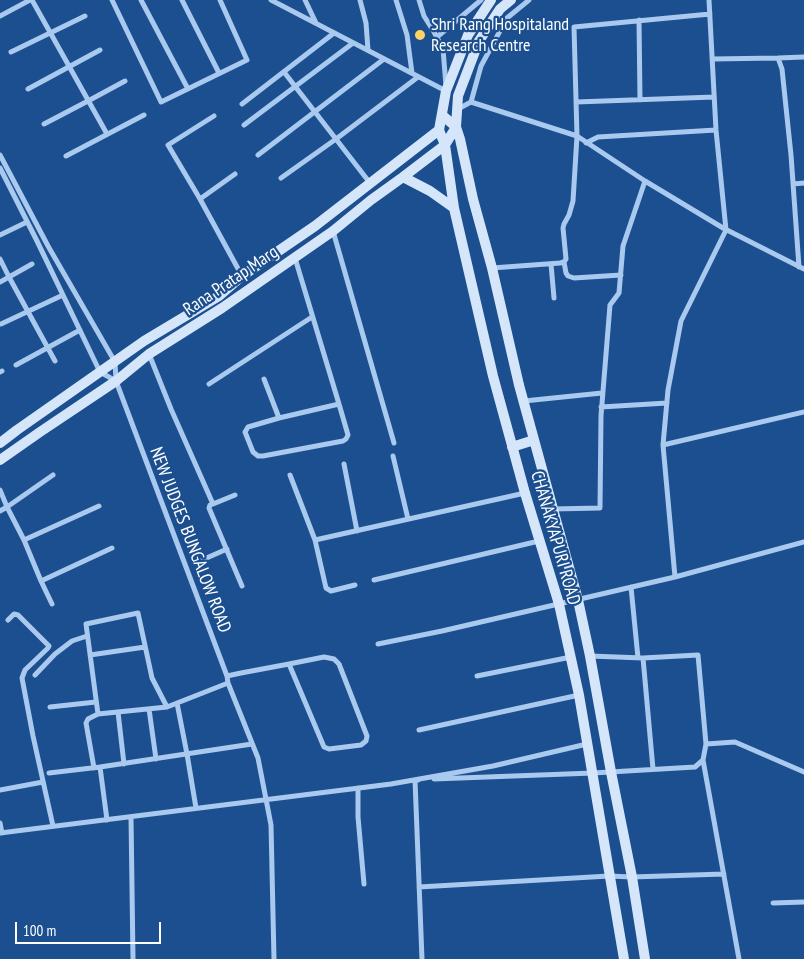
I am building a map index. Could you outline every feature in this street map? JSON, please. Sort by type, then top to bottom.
[{"type":"street","points":[[0,16],[31,0],[107,134]]},
{"type":"street","points":[[112,0],[161,102],[247,60],[220,0]]},
{"type":"street","points":[[141,0],[188,89]]},
{"type":"street","points":[[182,0],[219,73]]},
{"type":"street","points":[[271,0],[446,91]]},
{"type":"street","points":[[305,0],[316,24]]},
{"type":"street","points":[[360,0],[366,24],[368,50]]},
{"type":"street","points":[[396,0],[407,35],[412,74]]},
{"type":"street","points":[[419,0],[424,16],[443,49],[446,91]]},
{"type":"street","points":[[437,37],[481,0]]},
{"type":"street","points":[[439,130],[446,91],[468,35],[491,0]]},
{"type":"street","name":"Rana Pratap Marg","points":[[0,460],[116,381],[149,354],[222,308],[295,258],[445,145],[456,127],[458,96],[479,41],[500,10],[511,0]]},
{"type":"street","points":[[457,110],[470,102],[481,66],[507,18],[528,0]]},
{"type":"street","points":[[675,577],[663,445],[668,390],[681,321],[726,230],[716,130],[709,0]]},
{"type":"street","points":[[621,275],[574,278],[566,273],[563,228],[573,200],[577,136],[574,27],[710,14]]},
{"type":"street","points":[[11,52],[86,16]]},
{"type":"street","points":[[639,20],[640,100]]},
{"type":"street","points":[[242,104],[334,33]]},
{"type":"street","points":[[244,125],[353,42]]},
{"type":"street","points":[[28,89],[100,50]]},
{"type":"street","points":[[712,59],[804,57]]},
{"type":"street","points":[[778,58],[782,69],[802,268]]},
{"type":"street","points":[[258,155],[384,59]]},
{"type":"street","points":[[284,72],[370,183]]},
{"type":"street","points":[[281,178],[336,139],[418,76]]},
{"type":"street","points":[[44,124],[124,81]]},
{"type":"street","points":[[576,102],[714,97]]},
{"type":"street","points":[[470,102],[577,136],[645,181],[726,230],[802,268]]},
{"type":"street","points":[[66,156],[144,115]]},
{"type":"street","points":[[442,115],[456,127],[460,139],[523,401],[578,600],[632,877],[645,959]]},
{"type":"street","points":[[214,116],[168,144],[242,276]]},
{"type":"street","name":"Rana Pratap Marg","points":[[0,444],[144,341],[219,296],[242,276],[314,226],[439,130]]},
{"type":"street","name":"CHANAKYAPURI ROAD","points":[[439,130],[445,145],[454,208],[493,376],[525,493],[559,604],[571,657],[588,744],[624,959]]},
{"type":"street","points":[[586,143],[598,137],[716,130]]},
{"type":"street","name":"NEW JUDGES BUNGALOW ROAD","points":[[0,155],[48,246],[115,362],[116,381],[228,683],[258,758],[271,825],[274,959]]},
{"type":"street","points":[[0,168],[100,372],[116,381]]},
{"type":"street","points":[[200,199],[235,174]]},
{"type":"street","points":[[403,177],[454,208]]},
{"type":"street","points":[[553,509],[600,508],[601,407],[610,305],[619,293],[623,246],[645,181]]},
{"type":"street","points":[[794,184],[804,183]]},
{"type":"street","points":[[0,235],[27,222]]},
{"type":"street","points":[[333,231],[394,443]]},
{"type":"street","points":[[295,258],[312,317],[339,404],[348,435],[344,441],[263,456],[258,456],[253,452],[245,432],[248,427],[339,404]]},
{"type":"street","points":[[0,259],[8,277],[55,361]]},
{"type":"street","points":[[492,268],[564,262]]},
{"type":"street","points":[[0,282],[32,264]]},
{"type":"street","points":[[551,264],[554,298]]},
{"type":"street","points":[[1,324],[63,296]]},
{"type":"street","points":[[209,384],[312,317]]},
{"type":"street","points":[[16,365],[80,330]]},
{"type":"street","points":[[149,354],[213,504]]},
{"type":"street","points":[[264,379],[279,418]]},
{"type":"street","points":[[523,401],[602,393]]},
{"type":"street","points":[[601,407],[667,403]]},
{"type":"street","points":[[663,445],[804,412]]},
{"type":"street","points":[[512,447],[534,440]]},
{"type":"street","points":[[393,456],[408,519]]},
{"type":"street","points":[[344,464],[357,531]]},
{"type":"street","points":[[0,511],[53,475]]},
{"type":"street","points":[[290,475],[315,540],[326,588],[330,591],[355,585]]},
{"type":"street","points":[[0,490],[52,604]]},
{"type":"street","points":[[315,540],[525,493]]},
{"type":"street","points":[[235,495],[210,505],[209,508],[242,586]]},
{"type":"street","points":[[24,540],[99,506]]},
{"type":"street","points":[[374,580],[539,541]]},
{"type":"street","points":[[378,644],[675,577],[804,542]]},
{"type":"street","points":[[41,581],[112,548]]},
{"type":"street","points":[[202,560],[227,549]]},
{"type":"street","points":[[631,587],[654,769]]},
{"type":"street","points":[[98,714],[86,624],[138,613],[152,678],[166,707]]},
{"type":"street","points":[[8,620],[14,614],[18,615],[49,646],[25,670],[22,678],[32,736],[53,826]]},
{"type":"street","points":[[35,675],[61,649],[72,641],[87,636]]},
{"type":"street","points":[[90,655],[145,647]]},
{"type":"street","points":[[590,656],[641,658],[698,655],[706,744],[703,760],[739,959]]},
{"type":"street","points":[[477,676],[571,657]]},
{"type":"street","points":[[227,676],[290,664],[324,658],[334,659],[339,664],[367,736],[366,741],[361,745],[329,749],[324,747],[290,664]]},
{"type":"street","points":[[94,768],[86,723],[88,719],[98,714],[166,707],[228,683]]},
{"type":"street","points":[[419,730],[579,695]]},
{"type":"street","points":[[50,707],[96,702]]},
{"type":"street","points":[[177,703],[196,808]]},
{"type":"street","points":[[149,709],[156,759]]},
{"type":"street","points":[[118,712],[124,764]]},
{"type":"street","points":[[706,744],[734,742],[804,772]]},
{"type":"street","points":[[49,773],[124,764],[252,744]]},
{"type":"street","points":[[0,823],[1,833],[358,788],[493,766],[588,744]]},
{"type":"street","points":[[415,780],[694,767],[703,760]]},
{"type":"street","points":[[100,767],[107,820]]},
{"type":"street","points":[[415,780],[422,959]]},
{"type":"street","points":[[0,790],[43,782]]},
{"type":"street","points":[[358,788],[358,818],[364,884]]},
{"type":"street","points":[[131,817],[133,959]]},
{"type":"street","points":[[419,887],[609,876],[724,874]]},
{"type":"street","points":[[773,903],[804,902]]},
{"type":"place","name":"Shri Rang Hospitaland Research Centre","points":[[420,35]]}]
